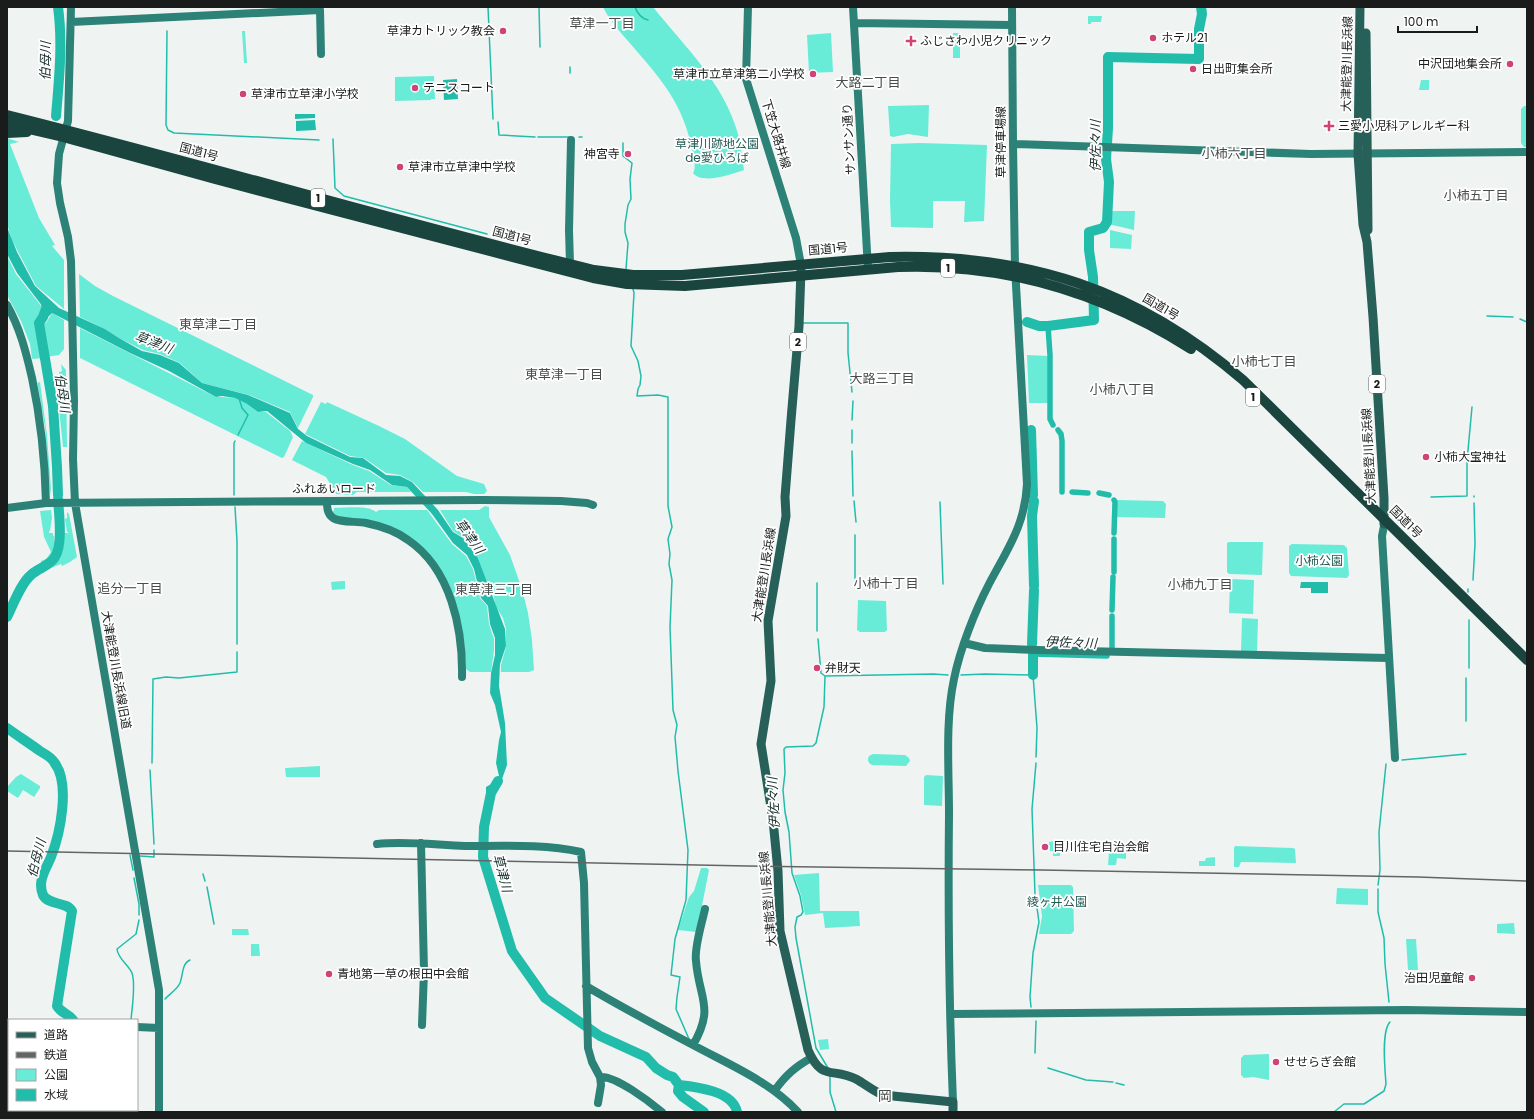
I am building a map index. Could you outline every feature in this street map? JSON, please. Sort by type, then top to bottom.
[{"type":"highway","name":"国道1号","points":[[7,115],[215,179],[593,278],[627,284],[685,286],[898,267],[927,266],[986,271],[1016,272],[1037,270],[1094,289],[1152,315],[1201,347],[1230,369],[1384,522],[1527,669]]},
{"type":"highway","name":"国道1号","points":[[12,128],[65,133],[594,270],[633,275],[682,275],[868,259],[934,257],[986,261],[1066,289],[1133,316],[1161,330],[1213,364],[1254,398],[1527,660]]},
{"type":"highway","points":[[12,128],[36,138],[65,133]]},
{"type":"main road","name":"大津能登川長浜線","points":[[1360,7],[1358,154],[1363,225],[1367,242],[1384,498],[1384,522]]},
{"type":"main road","name":"大津能登川長浜線","points":[[1366,7],[1369,224],[1367,242]]},
{"type":"main road","name":"大津能登川長浜線","points":[[802,265],[799,326],[786,497],[786,516],[768,621],[772,681],[761,744],[773,820],[778,871],[780,931],[811,1058]]},
{"type":"main road","points":[[811,1058],[824,1070],[855,1078],[883,1095],[953,1102],[953,1112]]},
{"type":"street","name":"大津能登川長浜線旧道","points":[[71,7],[68,121],[59,154],[57,183],[68,237],[72,269],[73,459],[75,503],[159,990],[158,1112]]},
{"type":"street","name":"下笠大路井線","points":[[748,7],[746,79],[796,238],[802,265]]},
{"type":"street","name":"サンサン通り","points":[[853,7],[868,270]]},
{"type":"street","name":"草津停車場線","points":[[953,1102],[948,880],[950,725],[953,683],[964,643],[988,586],[1012,543],[1021,521],[1026,499],[1026,464],[1016,272],[1012,7]]},
{"type":"street","points":[[71,22],[320,10],[321,54]]},
{"type":"street","points":[[854,23],[1012,25]]},
{"type":"street","points":[[570,264],[569,230],[571,140]]},
{"type":"street","points":[[1013,144],[1107,146],[1260,153],[1368,154],[1527,152]]},
{"type":"street","points":[[7,305],[24,344],[38,410],[45,458],[48,503]]},
{"type":"street","name":"ふれあいロード","points":[[7,508],[48,503],[471,500],[561,501],[587,503],[593,505]]},
{"type":"street","points":[[327,501],[328,511],[333,518],[365,523],[395,532],[415,545],[430,560],[441,578],[452,604],[459,629],[462,677]]},
{"type":"street","points":[[1384,522],[1382,536],[1394,758]]},
{"type":"street","points":[[964,643],[985,648],[1029,650],[1388,658]]},
{"type":"street","points":[[377,844],[421,843],[464,846],[525,846],[568,849],[581,852],[584,883],[586,995],[589,1055],[600,1077],[601,1085],[598,1102]]},
{"type":"street","points":[[421,843],[424,971],[422,1025]]},
{"type":"street","points":[[693,1045],[704,1021],[705,1011],[695,960],[705,909]]},
{"type":"street","points":[[586,986],[630,1012],[757,1078],[775,1090],[798,1112]]},
{"type":"street","points":[[951,1014],[1406,1010],[1527,1012]]},
{"type":"street","points":[[138,1027],[159,1028]]},
{"type":"street","points":[[775,1090],[788,1074],[797,1066],[811,1058]]},
{"type":"street","points":[[600,1077],[605,1076],[624,1085],[636,1092],[662,1112]]},
{"type":"green space","name":"草津川跡地公園 de愛ひろば","points":[[603,7],[653,7],[702,66],[723,98],[732,116],[738,134],[744,170],[717,178],[703,178],[693,173],[695,168],[688,134],[678,107],[663,83],[609,18]]},
{"type":"green space","points":[[1088,16],[1102,16],[1101,22],[1091,22],[1091,24],[1088,24]]},
{"type":"green space","points":[[242,31],[245,31],[247,63],[244,63]]},
{"type":"green space","points":[[831,33],[833,72],[809,73],[807,35]]},
{"type":"green space","points":[[953,33],[960,33],[960,58],[953,58]]},
{"type":"green space","name":"テニスコート","points":[[434,76],[435,99],[395,101],[395,77]]},
{"type":"green space","points":[[1421,80],[1429,80],[1429,90],[1419,90]]},
{"type":"green space","points":[[929,105],[928,137],[908,134],[893,137],[890,136],[888,106]]},
{"type":"green space","points":[[1524,106],[1527,106],[1527,147],[1524,147],[1521,143],[1521,109]]},
{"type":"green space","points":[[7,138],[19,142],[10,144],[39,218],[55,245],[52,246],[64,260],[64,309],[36,286],[12,240],[7,224]]},
{"type":"green space","points":[[920,143],[987,145],[984,221],[964,222],[965,201],[933,201],[933,228],[891,227],[891,144]]},
{"type":"green space","points":[[1109,211],[1135,211],[1134,230],[1108,224]]},
{"type":"green space","points":[[1110,230],[1132,235],[1131,249],[1110,248]]},
{"type":"green space","points":[[7,256],[16,274],[42,307],[42,317],[37,322],[43,358],[32,358],[30,344],[21,321],[7,295]]},
{"type":"green space","points":[[79,274],[95,286],[113,296],[313,395],[298,428],[290,412],[249,395],[202,383],[180,363],[160,354],[143,350],[80,317]]},
{"type":"green space","points":[[52,313],[64,320],[64,349],[59,355],[46,357],[46,345],[42,330],[43,324],[46,323]]},
{"type":"green space","points":[[80,328],[216,397],[235,398],[258,412],[266,412],[290,431],[293,437],[284,457],[282,458],[80,358]]},
{"type":"green space","points":[[1027,355],[1049,356],[1049,403],[1029,403]]},
{"type":"green space","points":[[61,364],[66,370],[67,447],[63,447],[56,379],[63,378],[60,377],[59,372],[62,371]]},
{"type":"green space","points":[[40,382],[47,435],[51,489],[50,496],[45,427],[37,383]]},
{"type":"green space","points":[[321,402],[326,404],[327,402],[405,439],[457,476],[484,484],[487,491],[484,494],[466,492],[423,492],[413,482],[400,475],[386,473],[364,458],[350,456],[305,434]]},
{"type":"green space","points":[[302,441],[369,471],[391,485],[407,487],[411,492],[357,492],[353,495],[336,494],[326,477],[292,460]]},
{"type":"green space","points":[[1117,500],[1163,501],[1166,504],[1165,518],[1116,517]]},
{"type":"green space","points":[[485,506],[489,507],[489,517],[510,555],[522,589],[528,613],[532,640],[534,670],[529,672],[501,672],[501,665],[506,647],[506,629],[503,618],[496,607],[493,593],[489,587],[478,558],[465,539],[453,531],[440,510],[479,510]]},
{"type":"green space","points":[[334,508],[368,508],[376,512],[379,510],[427,510],[452,544],[466,556],[473,569],[480,598],[487,606],[489,624],[494,639],[491,672],[470,672],[466,669],[464,641],[460,620],[426,551],[410,537],[337,516],[332,511],[334,511]]},
{"type":"green space","points":[[51,510],[52,518],[49,533],[53,533],[54,536],[53,549],[49,559],[41,565],[41,561],[46,559],[51,552],[44,537],[40,511]]},
{"type":"green space","points":[[67,512],[69,514],[77,557],[62,566],[61,564],[51,568],[60,557],[63,533],[69,533],[67,532],[65,519],[67,518]]},
{"type":"green space","points":[[1263,542],[1262,575],[1229,574],[1227,572],[1227,543]]},
{"type":"green space","name":"小柿公園","points":[[1292,544],[1344,545],[1347,548],[1349,575],[1347,578],[1291,576],[1289,573],[1289,546]]},
{"type":"green space","points":[[1230,579],[1254,580],[1253,614],[1229,613]]},
{"type":"green space","points":[[345,581],[345,589],[332,590],[331,582]]},
{"type":"green space","points":[[858,600],[886,601],[887,630],[885,632],[860,632],[857,630]]},
{"type":"green space","points":[[1242,618],[1258,619],[1257,652],[1241,651]]},
{"type":"green space","points":[[873,754],[905,755],[910,761],[906,766],[872,765],[868,759],[869,756]]},
{"type":"green space","points":[[320,766],[320,777],[286,777],[285,768]]},
{"type":"green space","points":[[21,774],[40,786],[34,797],[23,790],[18,798],[7,791],[7,787],[16,777]]},
{"type":"green space","points":[[926,775],[943,776],[942,806],[924,805],[924,777]]},
{"type":"green space","points":[[1060,840],[1060,856],[1053,856],[1053,851],[1050,851],[1049,842]]},
{"type":"green space","points":[[1235,846],[1293,848],[1295,849],[1296,863],[1241,862],[1239,867],[1234,867]]},
{"type":"green space","points":[[1109,851],[1126,851],[1126,859],[1117,858],[1116,865],[1108,865]]},
{"type":"green space","points":[[1215,857],[1215,866],[1199,866],[1199,861],[1205,861],[1206,858]]},
{"type":"green space","points":[[701,868],[707,868],[709,870],[697,931],[678,930],[689,897],[694,891]]},
{"type":"green space","points":[[819,873],[820,911],[859,911],[860,926],[825,928],[823,913],[805,915],[801,895],[794,875]]},
{"type":"green space","name":"綾ヶ井公園","points":[[1038,885],[1071,885],[1073,887],[1074,931],[1071,934],[1039,934],[1042,916]]},
{"type":"green space","points":[[1337,888],[1368,889],[1368,905],[1336,904]]},
{"type":"green space","points":[[1514,923],[1515,934],[1497,933],[1497,924]]},
{"type":"green space","points":[[232,929],[248,929],[249,935],[232,935]]},
{"type":"green space","points":[[1406,939],[1416,939],[1418,970],[1408,970]]},
{"type":"green space","points":[[251,944],[259,944],[260,956],[251,956]]},
{"type":"green space","points":[[828,1039],[829,1049],[820,1050],[818,1040]]},
{"type":"green space","points":[[1269,1054],[1269,1080],[1253,1077],[1244,1078],[1241,1075],[1241,1058],[1244,1055]]},
{"type":"water","points":[[457,79],[458,99],[444,100],[443,80]]},
{"type":"water","points":[[295,114],[315,114],[315,118],[295,119]]},
{"type":"water","points":[[315,120],[316,130],[296,131],[296,121]]},
{"type":"water","points":[[7,227],[17,252],[35,286],[59,308],[105,329],[142,351],[160,355],[179,363],[202,383],[248,395],[290,413],[298,429],[307,436],[350,457],[363,458],[386,475],[400,476],[412,482],[438,510],[453,532],[463,538],[478,558],[505,629],[506,646],[500,664],[499,686],[505,723],[507,765],[495,792],[486,792],[486,787],[493,783],[499,776],[496,763],[501,732],[495,705],[490,693],[491,673],[495,655],[495,638],[490,624],[488,606],[481,598],[474,569],[467,555],[453,543],[432,514],[407,487],[392,485],[370,470],[306,443],[267,411],[258,412],[235,398],[222,396],[216,397],[169,371],[52,313],[49,316],[43,317],[43,307],[17,273],[7,254]]},
{"type":"water","points":[[1301,582],[1328,582],[1328,593],[1311,593],[1311,588],[1300,588]]},
{"type":"waterway","name":"伯母川","points":[[56,116],[60,48],[58,7]]},
{"type":"waterway","points":[[488,7],[493,119]]},
{"type":"waterway","points":[[539,7],[540,47]]},
{"type":"waterway","points":[[635,7],[640,15],[648,20]]},
{"type":"waterway","name":"伊佐々川","points":[[1027,322],[1039,326],[1048,326],[1094,320],[1093,277],[1089,250],[1089,232],[1103,228],[1107,222],[1109,182],[1106,159],[1108,128],[1108,57],[1199,59],[1199,29],[1202,14],[1201,7]]},
{"type":"waterway","points":[[167,31],[166,125],[168,130],[174,133],[319,140]]},
{"type":"waterway","points":[[570,67],[570,73]]},
{"type":"waterway","points":[[498,122],[499,135],[535,137]]},
{"type":"waterway","points":[[538,137],[570,137]]},
{"type":"waterway","points":[[333,139],[335,188],[344,196],[487,234]]},
{"type":"waterway","points":[[623,143],[623,156],[632,163],[630,179],[631,199],[628,205],[625,224],[625,232],[628,243],[626,269]]},
{"type":"waterway","points":[[633,289],[631,346],[638,361],[641,376],[637,396],[658,395],[668,397],[668,506],[672,527],[668,539],[670,554],[669,564],[672,580],[670,627],[673,710],[677,725],[675,737],[688,850],[686,900],[675,939],[671,975],[680,977],[676,1009],[689,1039]]},
{"type":"waterway","name":"伯母川","points":[[46,304],[47,306],[43,317],[39,323],[53,406],[58,495]]},
{"type":"waterway","points":[[1487,316],[1513,317]]},
{"type":"waterway","points":[[1520,319],[1527,322]]},
{"type":"waterway","points":[[803,323],[848,323],[848,353],[852,392]]},
{"type":"waterway","name":"伊佐々川","points":[[1048,326],[1050,355],[1050,419],[1053,425]]},
{"type":"waterway","points":[[238,435],[248,415],[242,408],[239,398]]},
{"type":"waterway","points":[[852,420],[853,401]]},
{"type":"waterway","points":[[1431,497],[1467,496],[1467,461],[1472,407]]},
{"type":"waterway","points":[[852,430],[852,443]]},
{"type":"waterway","name":"伊佐々川","points":[[1031,430],[1033,495]]},
{"type":"waterway","name":"伊佐々川","points":[[1058,430],[1061,434],[1062,441],[1062,492]]},
{"type":"waterway","points":[[234,495],[235,441]]},
{"type":"waterway","points":[[852,451],[853,496]]},
{"type":"waterway","name":"伊佐々川","points":[[1072,492],[1088,493]]},
{"type":"waterway","name":"伊佐々川","points":[[1099,493],[1109,495]]},
{"type":"waterway","name":"伯母川","points":[[7,617],[27,579],[50,563],[55,557],[60,537],[58,499]]},
{"type":"waterway","name":"伊佐々川","points":[[1114,500],[1114,533]]},
{"type":"waterway","points":[[854,501],[856,522]]},
{"type":"waterway","name":"伊佐々川","points":[[1034,501],[1032,516],[1034,586]]},
{"type":"waterway","points":[[940,502],[943,584]]},
{"type":"waterway","points":[[1473,580],[1475,544],[1474,503]]},
{"type":"waterway","points":[[235,507],[237,541],[237,644]]},
{"type":"waterway","points":[[855,535],[855,579]]},
{"type":"waterway","name":"伊佐々川","points":[[1114,539],[1114,572]]},
{"type":"waterway","name":"伊佐々川","points":[[1112,610],[1113,577]]},
{"type":"waterway","points":[[817,583],[817,631]]},
{"type":"waterway","name":"伊佐々川","points":[[1032,644],[1034,590]]},
{"type":"waterway","name":"伊佐々川","points":[[1112,616],[1112,648]]},
{"type":"waterway","points":[[1469,620],[1469,668]]},
{"type":"waterway","points":[[818,639],[821,673],[825,676]]},
{"type":"waterway","points":[[152,763],[153,679],[237,672],[237,652]]},
{"type":"waterway","name":"伊佐々川","points":[[1033,654],[1107,656]]},
{"type":"waterway","name":"伊佐々川","points":[[1033,654],[1033,675]]},
{"type":"waterway","name":"伊佐々川","points":[[828,1068],[816,1048],[796,938],[795,927],[797,917],[803,912],[800,896],[792,873],[789,832],[783,790],[785,773],[784,749],[786,747],[813,746],[816,743],[824,707],[825,676],[948,675]]},
{"type":"waterway","points":[[961,675],[1033,675],[1037,728],[1036,757]]},
{"type":"waterway","points":[[1466,678],[1466,721]]},
{"type":"waterway","name":"伯母川","points":[[7,728],[48,756],[54,762],[59,771],[62,782],[62,809],[58,835],[43,875],[41,890],[43,895],[49,901],[66,906],[72,911],[57,1006],[72,1019]]},
{"type":"waterway","points":[[1402,760],[1466,754]]},
{"type":"waterway","points":[[1031,1007],[1030,997],[1033,953],[1039,922],[1035,894],[1032,809],[1036,763]]},
{"type":"waterway","points":[[1378,885],[1380,870],[1379,832],[1386,764]]},
{"type":"waterway","points":[[150,770],[154,844]]},
{"type":"waterway","name":"草津川","points":[[498,781],[491,793],[484,827],[483,857],[512,951],[545,998],[600,1036],[646,1057],[656,1068],[673,1077],[679,1085],[678,1091],[683,1097],[704,1112]]},
{"type":"waterway","points":[[140,856],[154,857],[154,850]]},
{"type":"waterway","points":[[130,855],[133,870]]},
{"type":"waterway","points":[[203,874],[205,881]]},
{"type":"waterway","points":[[134,878],[139,904],[139,915]]},
{"type":"waterway","points":[[207,887],[214,924]]},
{"type":"waterway","points":[[1378,889],[1378,912],[1384,938],[1389,1002]]},
{"type":"waterway","points":[[131,1019],[134,990],[132,973],[119,956],[117,949],[136,934],[139,920]]},
{"type":"waterway","points":[[165,999],[179,985],[184,966],[190,960]]},
{"type":"waterway","points":[[1035,1053],[1036,1021]]},
{"type":"waterway","points":[[1334,1112],[1344,1104],[1364,1104],[1384,1091],[1386,1084],[1384,1061],[1385,1034],[1390,1022]]},
{"type":"waterway","points":[[1048,1068],[1086,1080],[1113,1082]]},
{"type":"waterway","name":"伊佐々川","points":[[830,1076],[830,1092],[836,1112]]},
{"type":"waterway","points":[[1116,1083],[1124,1085]]},
{"type":"waterway","points":[[679,1085],[713,1091],[722,1095],[729,1099],[737,1112]]},
{"type":"railway","points":[[7,851],[748,866],[1418,877],[1527,881]]},
{"type":"place","name":"草津カトリック教会","points":[[503,31]]},
{"type":"place","name":"ホテル21","points":[[1153,38]]},
{"type":"place","name":"ふじさわ小児クリニック","points":[[911,41]]},
{"type":"place","name":"中沢団地集会所","points":[[1510,64]]},
{"type":"place","name":"日出町集会所","points":[[1193,69]]},
{"type":"place","name":"草津市立草津第二小学校","points":[[813,74]]},
{"type":"place","name":"テニスコート","points":[[415,88]]},
{"type":"place","name":"草津市立草津小学校","points":[[243,94]]},
{"type":"place","name":"三愛小児科アレルギー科","points":[[1329,126]]},
{"type":"place","name":"神宮寺","points":[[628,154]]},
{"type":"place","name":"草津市立草津中学校","points":[[400,167]]},
{"type":"place","name":"小柿大宝神社","points":[[1426,457]]},
{"type":"place","name":"弁財天","points":[[817,668]]},
{"type":"place","name":"目川住宅自治会館","points":[[1045,847]]},
{"type":"place","name":"青地第一草の根田中会館","points":[[329,974]]},
{"type":"place","name":"治田児童館","points":[[1472,978]]},
{"type":"place","name":"せせらぎ会館","points":[[1276,1062]]},
{"type":"district","name":"草津一丁目","points":[[602,23]]},
{"type":"district","name":"大路二丁目","points":[[868,82]]},
{"type":"district","name":"小柿六丁目","points":[[1234,153]]},
{"type":"district","name":"小柿五丁目","points":[[1476,195]]},
{"type":"district","name":"東草津二丁目","points":[[218,324]]},
{"type":"district","name":"小柿七丁目","points":[[1264,361]]},
{"type":"district","name":"東草津一丁目","points":[[564,374]]},
{"type":"district","name":"大路三丁目","points":[[882,378]]},
{"type":"district","name":"小柿八丁目","points":[[1122,389]]},
{"type":"district","name":"小柿十丁目","points":[[886,583]]},
{"type":"district","name":"小柿九丁目","points":[[1200,584]]},
{"type":"district","name":"追分一丁目","points":[[130,588]]},
{"type":"district","name":"東草津三丁目","points":[[494,589]]},
{"type":"district","name":"岡","points":[[885,1096]]}]
